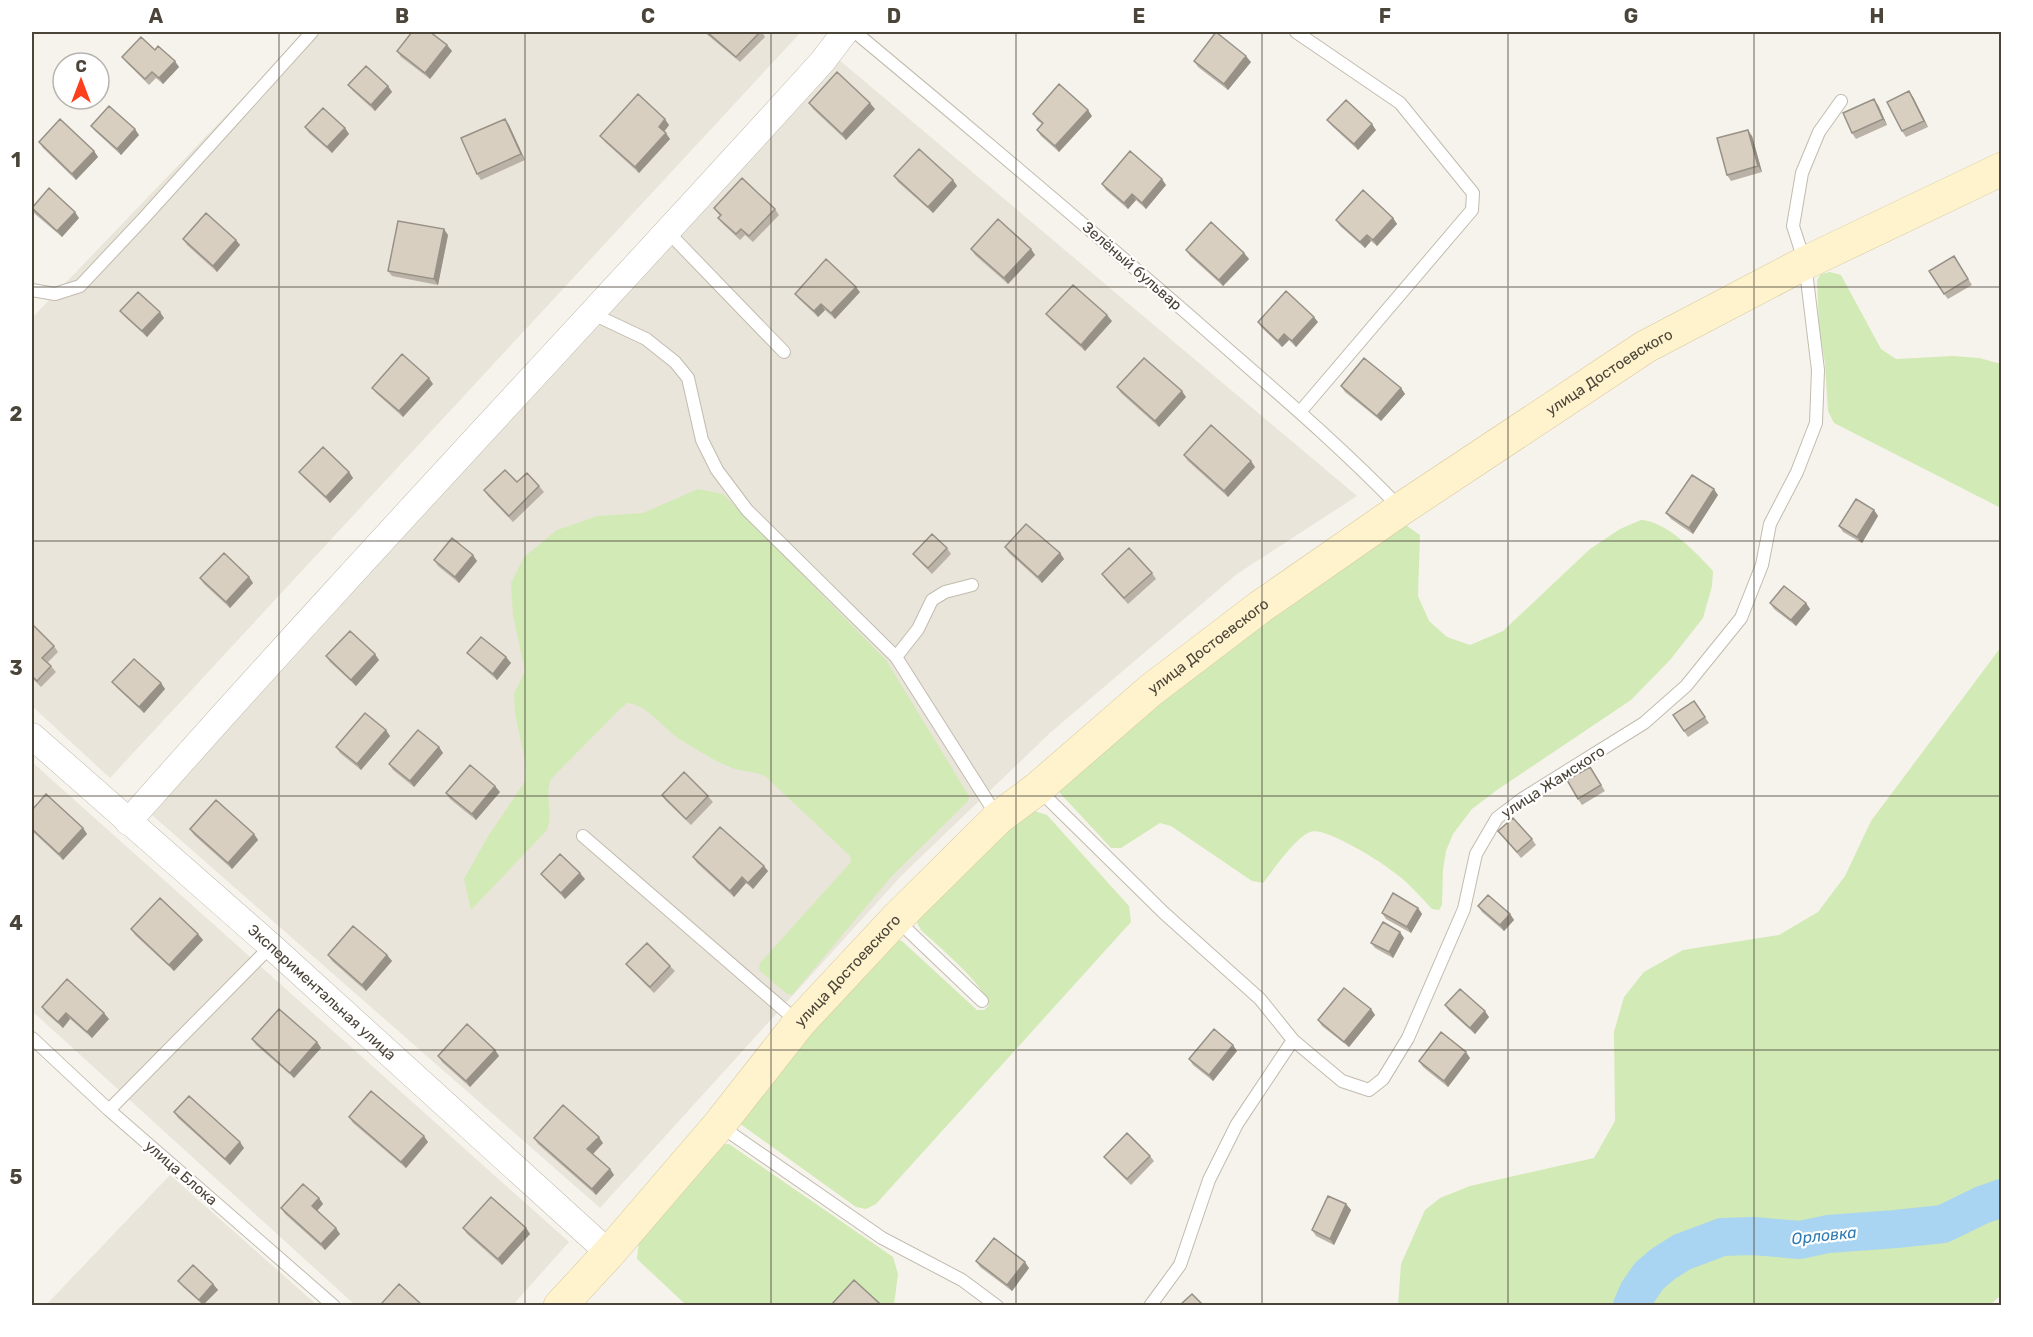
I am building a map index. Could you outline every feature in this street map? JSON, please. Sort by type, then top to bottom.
[{"type":"main road","name":"улица Достоевского","points":[[560,1305],[609,1253],[719,1125],[799,1023],[896,919],[998,819],[1037,789],[1160,683],[1260,607],[1401,509],[1645,346],[1805,263],[2001,169]]},
{"type":"street","points":[[128,822],[229,708],[668,232],[822,62],[845,32]]},
{"type":"street","name":"Экспериментальная улица","points":[[32,735],[271,946],[609,1253]]},
{"type":"lane","points":[[32,290],[55,294],[80,286],[312,32]]},
{"type":"lane","name":"Зелёный бульвар","points":[[855,32],[1042,188],[1300,412],[1401,509]]},
{"type":"lane","points":[[1296,32],[1400,103],[1473,193],[1472,210],[1300,412]]},
{"type":"lane","points":[[1805,263],[1793,226],[1802,173],[1819,132],[1841,101]]},
{"type":"lane","points":[[668,232],[784,352]]},
{"type":"lane","name":"улица Жамского","points":[[1293,1040],[1342,1081],[1369,1090],[1383,1079],[1408,1038],[1460,920],[1476,854],[1497,818],[1522,799],[1644,723],[1686,686],[1741,618],[1762,565],[1770,524],[1797,472],[1816,423],[1818,370],[1805,263]]},
{"type":"lane","points":[[593,314],[646,339],[675,362],[688,378],[702,440],[717,470],[747,510],[896,657],[998,819]]},
{"type":"lane","points":[[896,657],[918,629],[932,600],[945,592],[972,585]]},
{"type":"lane","points":[[1037,789],[1164,913],[1260,999],[1293,1040],[1237,1124],[1209,1180],[1180,1265],[1150,1305]]},
{"type":"lane","points":[[584,836],[799,1023]]},
{"type":"lane","points":[[896,919],[982,1001]]},
{"type":"lane","points":[[109,1110],[271,946]]},
{"type":"lane","name":"улица Блока","points":[[32,1038],[109,1110],[334,1305]]},
{"type":"lane","points":[[719,1125],[882,1238],[962,1280],[997,1305]]},
{"type":"shaded area","points":[[306,32],[801,32],[110,778],[32,706],[32,318]]},
{"type":"shaded area","points":[[838,59],[1357,496],[1237,574],[1051,732],[902,875],[600,1208],[144,808]]},
{"type":"shaded area","points":[[32,762],[569,1242],[513,1305],[355,1305],[32,1011]]},
{"type":"shaded area","points":[[170,1175],[317,1305],[45,1306]]},
{"type":"green space","points":[[1830,272],[1841,275],[1881,349],[1896,359],[1953,356],[1979,358],[2001,364],[2001,508],[1834,423],[1828,411],[1825,363],[1819,328],[1817,280],[1821,274]]},
{"type":"green space","points":[[698,489],[723,494],[886,660],[969,796],[968,801],[891,877],[792,995],[787,994],[759,970],[760,963],[851,862],[850,856],[766,777],[735,769],[707,756],[681,740],[649,713],[635,705],[627,703],[619,710],[551,779],[548,793],[550,816],[547,830],[471,910],[464,879],[487,838],[526,780],[514,694],[525,671],[513,615],[511,583],[524,557],[557,530],[598,516],[643,513]]},
{"type":"green space","points":[[1641,520],[1661,526],[1671,532],[1690,547],[1713,571],[1712,586],[1703,618],[1670,660],[1631,700],[1472,809],[1453,834],[1446,851],[1442,905],[1439,910],[1432,909],[1408,884],[1386,866],[1327,834],[1310,832],[1304,836],[1285,854],[1263,883],[1252,881],[1171,826],[1160,823],[1121,848],[1111,848],[1059,792],[1068,774],[1287,604],[1404,524],[1420,535],[1418,596],[1429,621],[1447,637],[1470,645],[1503,631],[1590,549],[1620,529]]},
{"type":"green space","points":[[2001,647],[2001,1295],[1989,1306],[1398,1305],[1401,1264],[1425,1210],[1440,1198],[1470,1186],[1594,1158],[1615,1121],[1614,1032],[1624,997],[1644,972],[1683,950],[1779,935],[1818,912],[1845,876],[1871,821]]},
{"type":"green space","points":[[1031,810],[1047,815],[1129,906],[1131,922],[876,1204],[866,1209],[856,1207],[739,1123],[741,1106],[896,939],[902,941],[977,1010],[984,1010],[989,1005],[970,976],[921,930],[917,923],[919,918],[1016,818]]},
{"type":"green space","points":[[729,1144],[893,1257],[898,1274],[894,1305],[686,1305],[637,1259],[639,1240],[715,1145]]},
{"type":"building","points":[[412,32],[430,32],[447,45],[425,73],[397,51]]},
{"type":"building","points":[[707,32],[760,32],[736,57]]},
{"type":"building","points":[[1216,32],[1246,56],[1224,84],[1194,61]]},
{"type":"building","points":[[141,37],[155,50],[158,46],[175,61],[159,78],[152,72],[145,79],[122,57]]},
{"type":"building","points":[[366,66],[388,86],[371,105],[348,85]]},
{"type":"building","points":[[837,72],[870,103],[842,134],[809,103]]},
{"type":"building","points":[[1059,84],[1088,110],[1055,146],[1037,130],[1043,123],[1033,114]]},
{"type":"building","points":[[1909,91],[1924,121],[1902,131],[1887,102]]},
{"type":"building","points":[[638,94],[665,119],[659,127],[666,133],[635,167],[600,136]]},
{"type":"building","points":[[1874,99],[1883,119],[1852,133],[1843,113]]},
{"type":"building","points":[[1346,100],[1372,124],[1354,144],[1327,120]]},
{"type":"building","points":[[111,108],[135,129],[117,149],[91,126],[104,111],[111,111]]},
{"type":"building","points":[[323,108],[345,128],[327,147],[305,127]]},
{"type":"building","points":[[60,119],[94,151],[72,174],[39,142]]},
{"type":"building","points":[[505,119],[521,154],[477,174],[461,138]]},
{"type":"building","points":[[1748,130],[1758,166],[1727,175],[1717,138]]},
{"type":"building","points":[[919,149],[953,180],[928,207],[894,176]]},
{"type":"building","points":[[1130,151],[1162,179],[1142,203],[1132,194],[1124,203],[1102,184]]},
{"type":"building","points":[[742,178],[775,209],[749,236],[741,229],[736,234],[718,218],[721,215],[714,208]]},
{"type":"building","points":[[49,188],[75,212],[57,231],[32,208]]},
{"type":"building","points":[[1363,190],[1393,218],[1373,240],[1367,235],[1360,242],[1336,220]]},
{"type":"building","points":[[206,213],[236,240],[213,266],[183,239]]},
{"type":"building","points":[[998,219],[1031,249],[1004,278],[971,249]]},
{"type":"building","points":[[398,221],[444,229],[434,279],[388,271]]},
{"type":"building","points":[[1211,222],[1244,253],[1219,280],[1186,250]]},
{"type":"building","points":[[1954,256],[1968,279],[1944,294],[1929,271]]},
{"type":"building","points":[[826,259],[856,287],[831,313],[821,304],[814,311],[795,294]]},
{"type":"building","points":[[1073,285],[1107,315],[1081,345],[1046,314]]},
{"type":"building","points":[[1286,291],[1314,317],[1292,341],[1284,334],[1278,341],[1258,322]]},
{"type":"building","points":[[138,292],[160,312],[142,331],[120,311]]},
{"type":"building","points":[[402,354],[429,378],[399,411],[372,388]]},
{"type":"building","points":[[1144,358],[1182,391],[1155,421],[1117,387]]},
{"type":"building","points":[[1364,358],[1401,388],[1377,416],[1341,386]]},
{"type":"building","points":[[1211,425],[1251,461],[1224,491],[1184,455]]},
{"type":"building","points":[[323,447],[349,472],[326,497],[299,472]]},
{"type":"building","points":[[505,470],[517,482],[527,473],[539,486],[509,516],[484,490]]},
{"type":"building","points":[[1692,475],[1714,489],[1689,528],[1666,513]]},
{"type":"building","points":[[1856,499],[1874,510],[1857,537],[1839,526]]},
{"type":"building","points":[[1026,524],[1060,553],[1038,577],[1005,547]]},
{"type":"building","points":[[932,534],[947,548],[928,568],[913,554]]},
{"type":"building","points":[[452,538],[473,555],[455,577],[434,560]]},
{"type":"building","points":[[1129,548],[1152,573],[1124,598],[1102,574]]},
{"type":"building","points":[[224,553],[249,577],[226,602],[200,578]]},
{"type":"building","points":[[1784,586],[1806,603],[1791,620],[1770,603]]},
{"type":"building","points":[[32,624],[54,646],[42,658],[51,666],[37,681],[32,676]]},
{"type":"building","points":[[350,631],[375,654],[351,680],[326,656]]},
{"type":"building","points":[[481,637],[506,657],[493,674],[467,653]]},
{"type":"building","points":[[134,659],[161,683],[139,707],[112,682]]},
{"type":"building","points":[[1694,701],[1705,717],[1684,731],[1673,715]]},
{"type":"building","points":[[365,713],[386,730],[357,764],[336,747]]},
{"type":"building","points":[[418,730],[439,747],[410,781],[389,764]]},
{"type":"building","points":[[470,765],[495,786],[472,814],[446,793]]},
{"type":"building","points":[[1590,767],[1601,785],[1578,799],[1567,780]]},
{"type":"building","points":[[684,772],[708,796],[686,819],[662,795]]},
{"type":"building","points":[[46,794],[83,828],[59,854],[32,829],[32,810]]},
{"type":"building","points":[[216,800],[254,834],[228,863],[190,829]]},
{"type":"building","points":[[1513,818],[1532,839],[1517,852],[1498,831]]},
{"type":"building","points":[[720,827],[764,866],[748,883],[742,877],[730,891],[693,857]]},
{"type":"building","points":[[560,854],[580,873],[561,893],[541,874]]},
{"type":"building","points":[[1393,893],[1418,908],[1407,927],[1382,913]]},
{"type":"building","points":[[1488,895],[1510,914],[1500,925],[1478,906]]},
{"type":"building","points":[[160,898],[198,934],[169,965],[131,929]]},
{"type":"building","points":[[1383,922],[1400,932],[1389,952],[1371,943]]},
{"type":"building","points":[[353,926],[387,955],[362,985],[328,955]]},
{"type":"building","points":[[647,943],[670,966],[650,987],[626,964]]},
{"type":"building","points":[[67,979],[104,1013],[87,1032],[66,1013],[58,1022],[42,1007]]},
{"type":"building","points":[[1344,988],[1371,1009],[1344,1042],[1318,1020]]},
{"type":"building","points":[[1460,989],[1485,1011],[1470,1028],[1445,1005]]},
{"type":"building","points":[[279,1009],[317,1042],[290,1073],[252,1039]]},
{"type":"building","points":[[467,1024],[495,1050],[466,1081],[438,1056]]},
{"type":"building","points":[[1214,1029],[1233,1045],[1209,1075],[1189,1059]]},
{"type":"building","points":[[1441,1032],[1466,1052],[1444,1081],[1419,1061]]},
{"type":"building","points":[[371,1091],[424,1136],[401,1162],[349,1117]]},
{"type":"building","points":[[189,1096],[240,1142],[225,1159],[174,1112]]},
{"type":"building","points":[[563,1105],[599,1137],[587,1149],[610,1169],[592,1189],[534,1138]]},
{"type":"building","points":[[1127,1133],[1150,1156],[1127,1179],[1104,1157]]},
{"type":"building","points":[[303,1184],[319,1198],[312,1206],[336,1228],[321,1244],[281,1208]]},
{"type":"building","points":[[1328,1196],[1346,1204],[1330,1239],[1312,1230]]},
{"type":"building","points":[[491,1197],[526,1228],[498,1259],[463,1228]]},
{"type":"building","points":[[994,1238],[1025,1262],[1007,1285],[976,1261]]},
{"type":"building","points":[[193,1265],[213,1284],[199,1300],[178,1281]]},
{"type":"building","points":[[854,1280],[879,1303],[876,1305],[831,1305]]},
{"type":"building","points":[[399,1284],[422,1305],[385,1305],[382,1303]]},
{"type":"building","points":[[1192,1294],[1203,1305],[1180,1305]]},
{"type":"waterway","name":"Орловка","points":[[1632,1306],[1649,1276],[1663,1264],[1682,1252],[1722,1237],[1753,1236],[1800,1240],[1828,1234],[1943,1224],[2002,1198]]}]
